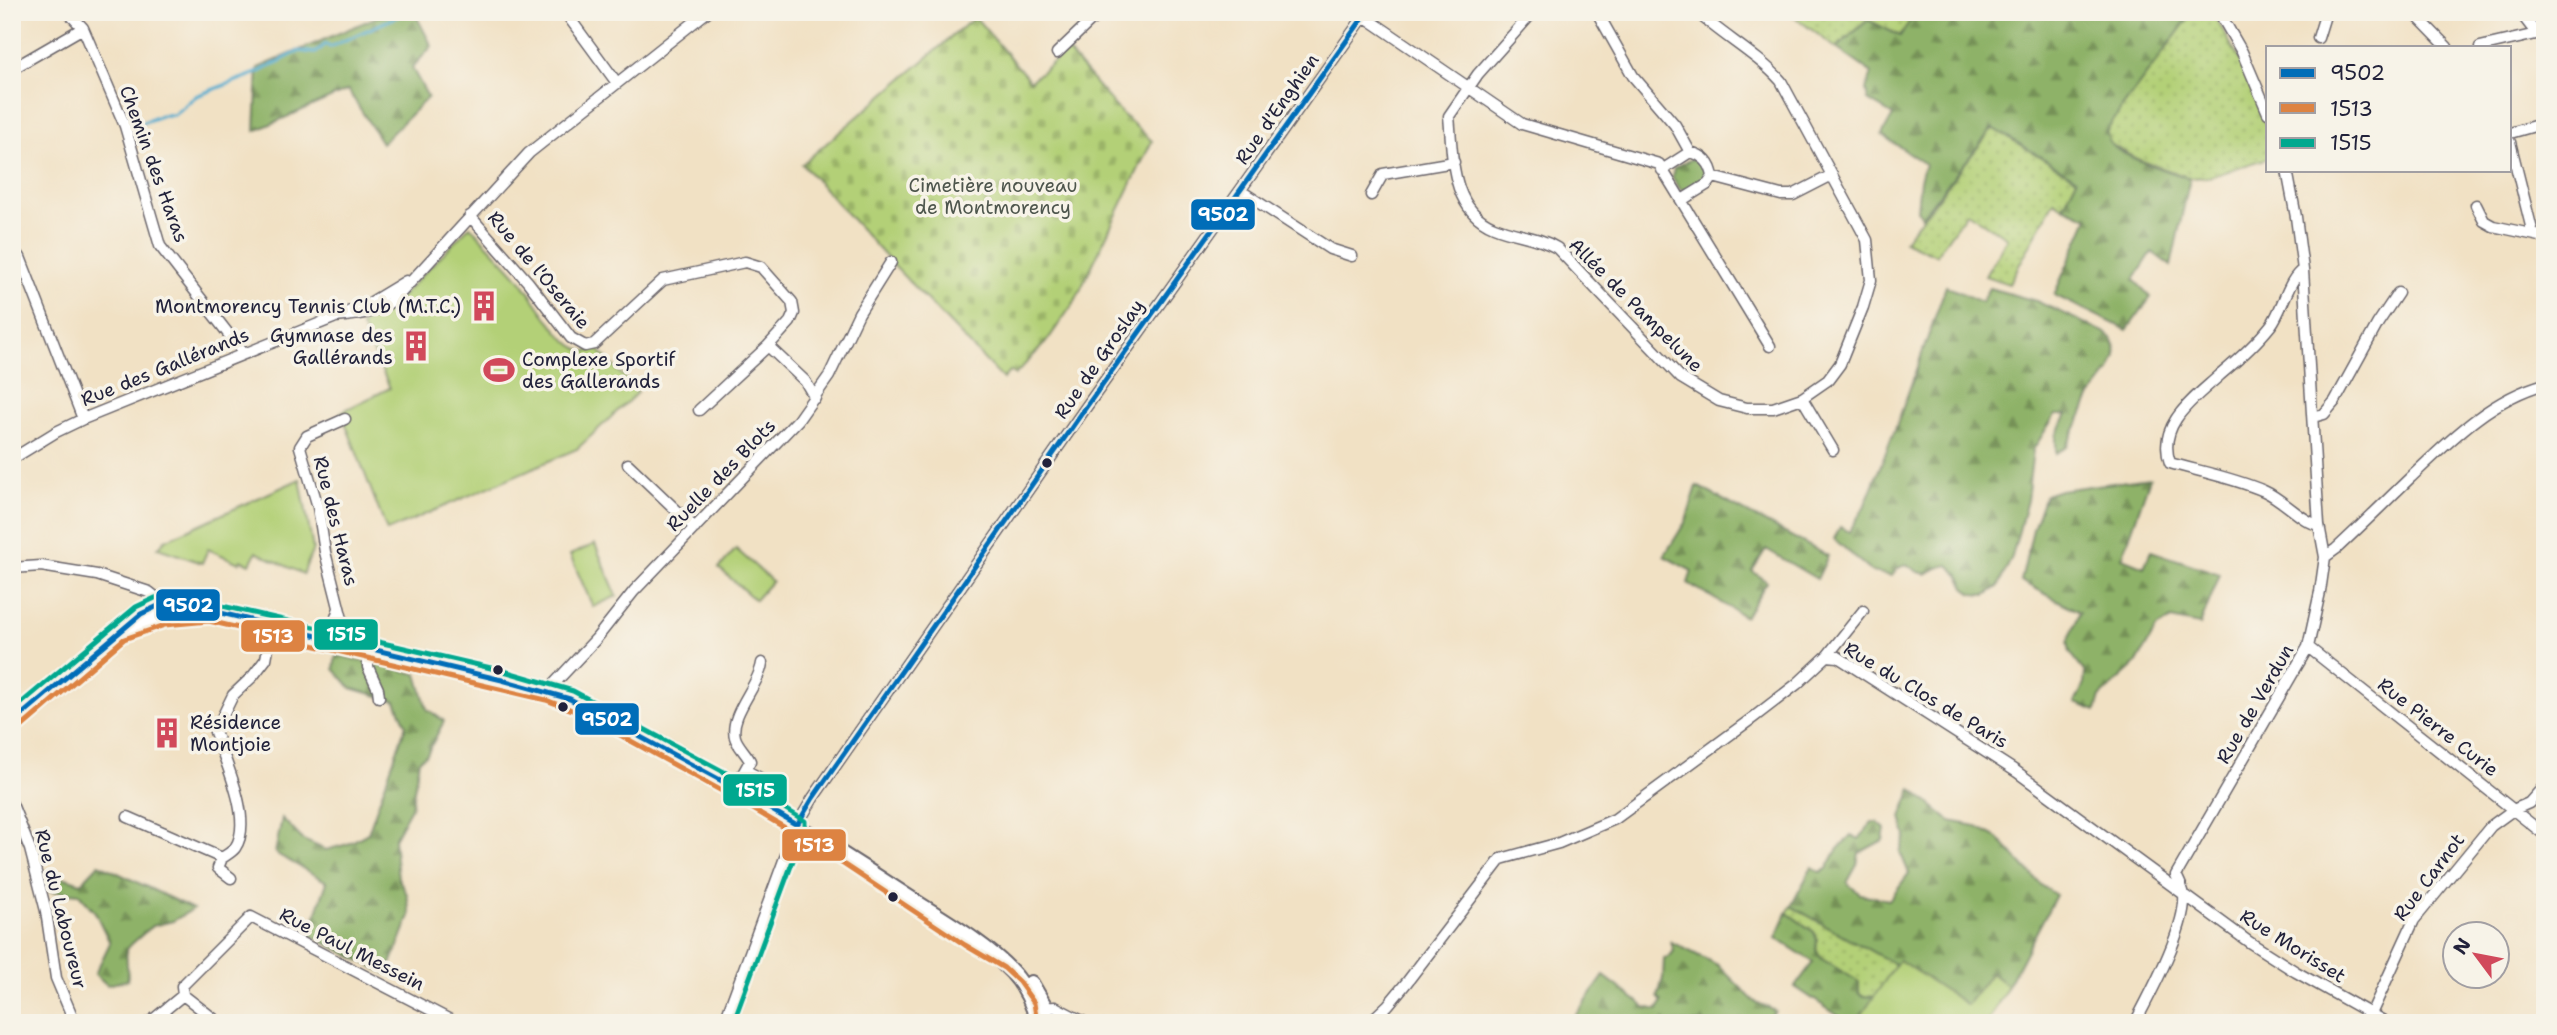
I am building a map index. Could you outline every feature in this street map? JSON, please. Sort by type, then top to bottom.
[{"type":"main road","points":[[12,723],[119,631],[162,611],[210,612],[550,692],[584,705],[735,788],[1017,967],[1035,987],[1039,1013],[1046,1023]]},
{"type":"street","name":"Chemin des Haras","points":[[68,12],[83,28],[125,126],[160,246],[244,354]]},
{"type":"street","points":[[565,12],[617,83]]},
{"type":"street","name":"Rue des Gallérands","points":[[12,459],[83,419],[335,317],[357,316],[381,309],[395,299],[529,153],[707,12]]},
{"type":"street","points":[[1058,53],[1100,12]]},
{"type":"street","name":"Allée de Pampelune","points":[[1533,12],[1469,88],[1449,117],[1456,181],[1464,202],[1477,216],[1494,227],[1531,236],[1557,248],[1681,378],[1692,386],[1719,401],[1747,408],[1773,408],[1802,398],[1828,380],[1840,364],[1854,333],[1871,279],[1867,240],[1781,81],[1697,12]]},
{"type":"street","points":[[1597,12],[1633,76],[1675,125],[1690,152],[1701,155],[1712,170],[1713,177],[1708,184],[1682,200]]},
{"type":"street","points":[[2219,12],[2242,52],[2266,108]]},
{"type":"street","points":[[2318,38],[2326,12]]},
{"type":"street","points":[[2413,12],[2446,46]]},
{"type":"street","points":[[2519,12],[2540,32]]},
{"type":"street","points":[[1363,14],[1522,124],[1659,164],[1770,346]]},
{"type":"street","name":"Rue d'Enghien","points":[[1241,191],[1363,14]]},
{"type":"street","points":[[12,69],[83,28]]},
{"type":"street","points":[[2484,46],[2540,32]]},
{"type":"street","points":[[2512,132],[2545,123]]},
{"type":"street","points":[[2512,150],[2533,234]]},
{"type":"street","points":[[1662,170],[1690,152]]},
{"type":"street","points":[[1371,195],[1383,174],[1454,162]]},
{"type":"street","name":"Rue de Verdun","points":[[2136,1023],[2157,982],[2175,934],[2184,894],[2176,875],[2308,647],[2320,592],[2325,557],[2319,525],[2303,270],[2287,172]]},
{"type":"street","points":[[1713,177],[1781,195],[1793,195],[1832,175]]},
{"type":"street","points":[[1241,191],[1330,249],[1352,256]]},
{"type":"street","name":"Rue de Groslay","points":[[724,1023],[797,825],[813,799],[1042,470],[1241,191]]},
{"type":"street","points":[[2476,205],[2484,221],[2493,226],[2545,237]]},
{"type":"street","name":"Rue de l'Oseraie","points":[[470,216],[578,343],[585,346],[594,344],[663,280],[746,262],[761,267],[792,302],[794,313],[790,322],[768,346],[699,410]]},
{"type":"street","points":[[20,257],[83,419]]},
{"type":"street","name":"Ruelle des Blots","points":[[550,692],[551,687],[596,639],[634,591],[798,420],[829,376],[859,313],[891,262]]},
{"type":"street","points":[[2303,270],[2296,274],[2283,307],[2269,328],[2242,356],[2185,405],[2172,426],[2166,452],[2170,463],[2237,480],[2267,492],[2290,506],[2310,524],[2319,525]]},
{"type":"street","points":[[2313,417],[2324,414],[2335,401],[2378,323],[2398,293]]},
{"type":"street","points":[[768,346],[805,382],[815,398]]},
{"type":"street","points":[[2325,557],[2458,433],[2490,410],[2542,387]]},
{"type":"street","points":[[1802,398],[1833,450]]},
{"type":"street","name":"Rue des Haras","points":[[334,641],[342,626],[339,607],[325,552],[318,507],[301,443],[313,432],[345,419]]},
{"type":"street","points":[[628,464],[695,528]]},
{"type":"street","points":[[12,568],[41,566],[97,575],[149,592],[158,599],[162,611]]},
{"type":"street","points":[[1827,656],[1863,611]]},
{"type":"street","points":[[231,878],[218,868],[222,858],[234,848],[242,831],[241,813],[215,732],[233,695],[267,659],[272,627]]},
{"type":"street","name":"Rue Pierre Curie","points":[[2308,647],[2545,835]]},
{"type":"street","points":[[368,650],[368,667],[379,697]]},
{"type":"street","name":"Rue du Clos de Paris","points":[[1369,1023],[1407,982],[1501,859],[1559,843],[1615,819],[1797,684],[1827,656],[1838,657],[2006,765],[2184,894]]},
{"type":"street","points":[[735,788],[750,761],[736,740],[735,722],[761,672],[762,663]]},
{"type":"street","points":[[746,770],[768,782]]},
{"type":"street","name":"Rue Carnot","points":[[2371,1014],[2414,920],[2491,826],[2513,810],[2529,803],[2545,785]]},
{"type":"street","name":"Rue du Laboureur","points":[[12,804],[23,825],[43,899],[56,978],[75,1023]]},
{"type":"street","points":[[128,817],[222,858]]},
{"type":"street","name":"Rue Morisset","points":[[2184,894],[2296,972],[2387,1023]]},
{"type":"street","name":"Rue Paul Messein","points":[[183,995],[182,986],[251,917],[449,1021]]},
{"type":"street","points":[[149,1023],[183,995],[219,1023]]},
{"type":"street","points":[[1039,1013],[1055,1007],[1086,1023]]},
{"type":"green space","points":[[388,12],[414,12],[432,46],[412,68],[428,97],[382,143],[348,90],[255,131],[258,68]]},
{"type":"green space","points":[[1788,12],[1916,12],[1900,36],[1868,20],[1836,48]]},
{"type":"green space","points":[[1916,12],[2193,12],[2106,132],[2110,143],[2124,154],[2190,178],[2171,266],[2152,252],[2134,280],[2151,297],[2127,330],[2054,295],[2088,218],[2063,207],[2077,179],[1993,128],[1922,216],[1917,210],[1920,180],[1925,164],[1882,135],[1893,115],[1868,100],[1866,90],[1872,73],[1836,48],[1868,20],[1900,36]]},
{"type":"green space","points":[[2193,12],[2212,12],[2237,55],[2264,115],[2266,159],[2209,177],[2190,178],[2137,159],[2110,143],[2106,132]]},
{"type":"green space","name":"Cimetière nouveau de Montmorency","points":[[975,17],[1030,81],[1067,51],[1121,113],[1152,141],[1075,301],[1047,341],[1015,375],[1010,371],[1003,379],[896,268],[802,164]]},
{"type":"green space","points":[[1993,128],[2077,179],[2063,207],[2054,201],[2009,284],[1985,276],[2007,238],[1967,212],[1936,255],[1904,241]]},
{"type":"green space","points":[[1691,159],[1700,161],[1707,172],[1706,180],[1689,191],[1680,189],[1672,177],[1674,168]]},
{"type":"green space","name":"Complexe Sportif des Gallerands","points":[[470,226],[516,275],[566,339],[586,352],[596,347],[638,392],[577,449],[387,531],[341,412],[390,388],[361,325],[390,308]]},
{"type":"green space","points":[[1946,286],[1981,302],[1989,288],[2036,301],[2104,332],[2112,338],[2115,347],[2116,356],[2110,371],[2091,396],[2067,447],[2056,453],[2056,436],[2067,415],[2055,415],[2033,450],[2027,500],[2012,557],[1998,587],[1986,595],[1973,594],[1965,588],[1959,575],[1949,565],[1926,574],[1906,564],[1892,576],[1872,572],[1834,539],[1840,527],[1849,532],[1864,507],[1896,427]]},
{"type":"green space","points":[[2150,478],[2122,558],[2144,567],[2151,551],[2220,574],[2200,625],[2171,619],[2156,629],[2136,664],[2100,697],[2096,711],[2075,703],[2084,684],[2085,672],[2070,652],[2068,642],[2080,612],[2021,581],[2033,529],[2045,495],[2060,490]]},
{"type":"green space","points":[[300,479],[313,549],[303,574],[256,552],[250,564],[241,560],[239,563],[208,549],[202,563],[158,548],[165,540]]},
{"type":"green space","points":[[1697,486],[1828,556],[1817,579],[1766,549],[1752,571],[1767,582],[1745,617],[1688,583],[1692,571],[1664,556],[1686,521]]},
{"type":"green space","points":[[595,544],[617,596],[593,607],[570,555]]},
{"type":"green space","points":[[736,549],[772,581],[755,600],[719,568]]},
{"type":"green space","points":[[336,655],[417,674],[427,709],[444,721],[427,754],[419,760],[411,808],[394,839],[398,878],[407,894],[410,916],[387,974],[309,935],[327,882],[275,853],[282,818],[303,840],[326,850],[348,844],[368,833],[406,725],[396,701],[351,688],[334,669]]},
{"type":"green space","points":[[1912,789],[1950,821],[1976,826],[1998,838],[2041,885],[2056,895],[2008,986],[1991,973],[1967,1005],[1900,961],[1896,965],[1791,906],[1812,867],[1820,872],[1827,869],[1837,850],[1851,835],[1859,839],[1872,822],[1877,822],[1885,829],[1883,840],[1859,853],[1857,865],[1847,883],[1860,894],[1889,900],[1909,873],[1900,852],[1906,836],[1901,817]]},
{"type":"green space","points":[[99,864],[193,909],[173,921],[152,926],[126,949],[128,980],[107,985],[95,974],[110,943],[95,912],[79,894],[49,891],[47,872],[81,883]]},
{"type":"green space","points":[[1791,906],[1896,965],[1875,997],[1859,993],[1822,959],[1816,950],[1814,932],[1787,913]]},
{"type":"green space","points":[[1787,913],[1814,932],[1816,950],[1822,959],[1859,982],[1859,993],[1875,997],[1856,1023],[1836,1023],[1840,1017],[1795,987],[1813,962],[1776,938]]},
{"type":"green space","points":[[1671,942],[1718,965],[1754,1001],[1775,1011],[1770,1017],[1772,1023],[1570,1023],[1604,976],[1645,1007],[1658,1010],[1662,1002],[1658,997],[1664,959],[1674,951]]},
{"type":"green space","points":[[1899,960],[1967,1005],[1991,973],[2008,986],[1987,1023],[1856,1023]]},
{"type":"waterway","points":[[133,126],[163,115],[174,115],[196,96],[257,73],[299,51],[315,53],[326,44],[330,47],[407,12]]},
{"type":"transit line","name":"9502","points":[[797,825],[813,798],[1084,410],[1367,12]]},
{"type":"transit line","name":"1515","points":[[12,711],[136,607],[155,598],[175,595],[504,671],[573,691],[739,780],[805,821],[805,828],[733,1023]]},
{"type":"transit line","name":"9502","points":[[12,723],[141,614],[158,606],[183,604],[502,680],[570,699],[735,788],[797,825]]},
{"type":"transit line","name":"1513","points":[[18,730],[124,639],[165,625],[209,621],[546,700],[580,713],[731,796],[816,846],[1004,968],[1019,982],[1034,1003],[1037,1023]]},
{"type":"place","name":"Montmorency Tennis Club (M.T.C.)","points":[[484,306]]},
{"type":"place","name":"Gymnase des Gallérands","points":[[416,346]]},
{"type":"place","name":"Complexe Sportif des Gallerands","points":[[499,370]]},
{"type":"place","name":"Résidence Montjoie","points":[[167,733]]}]
